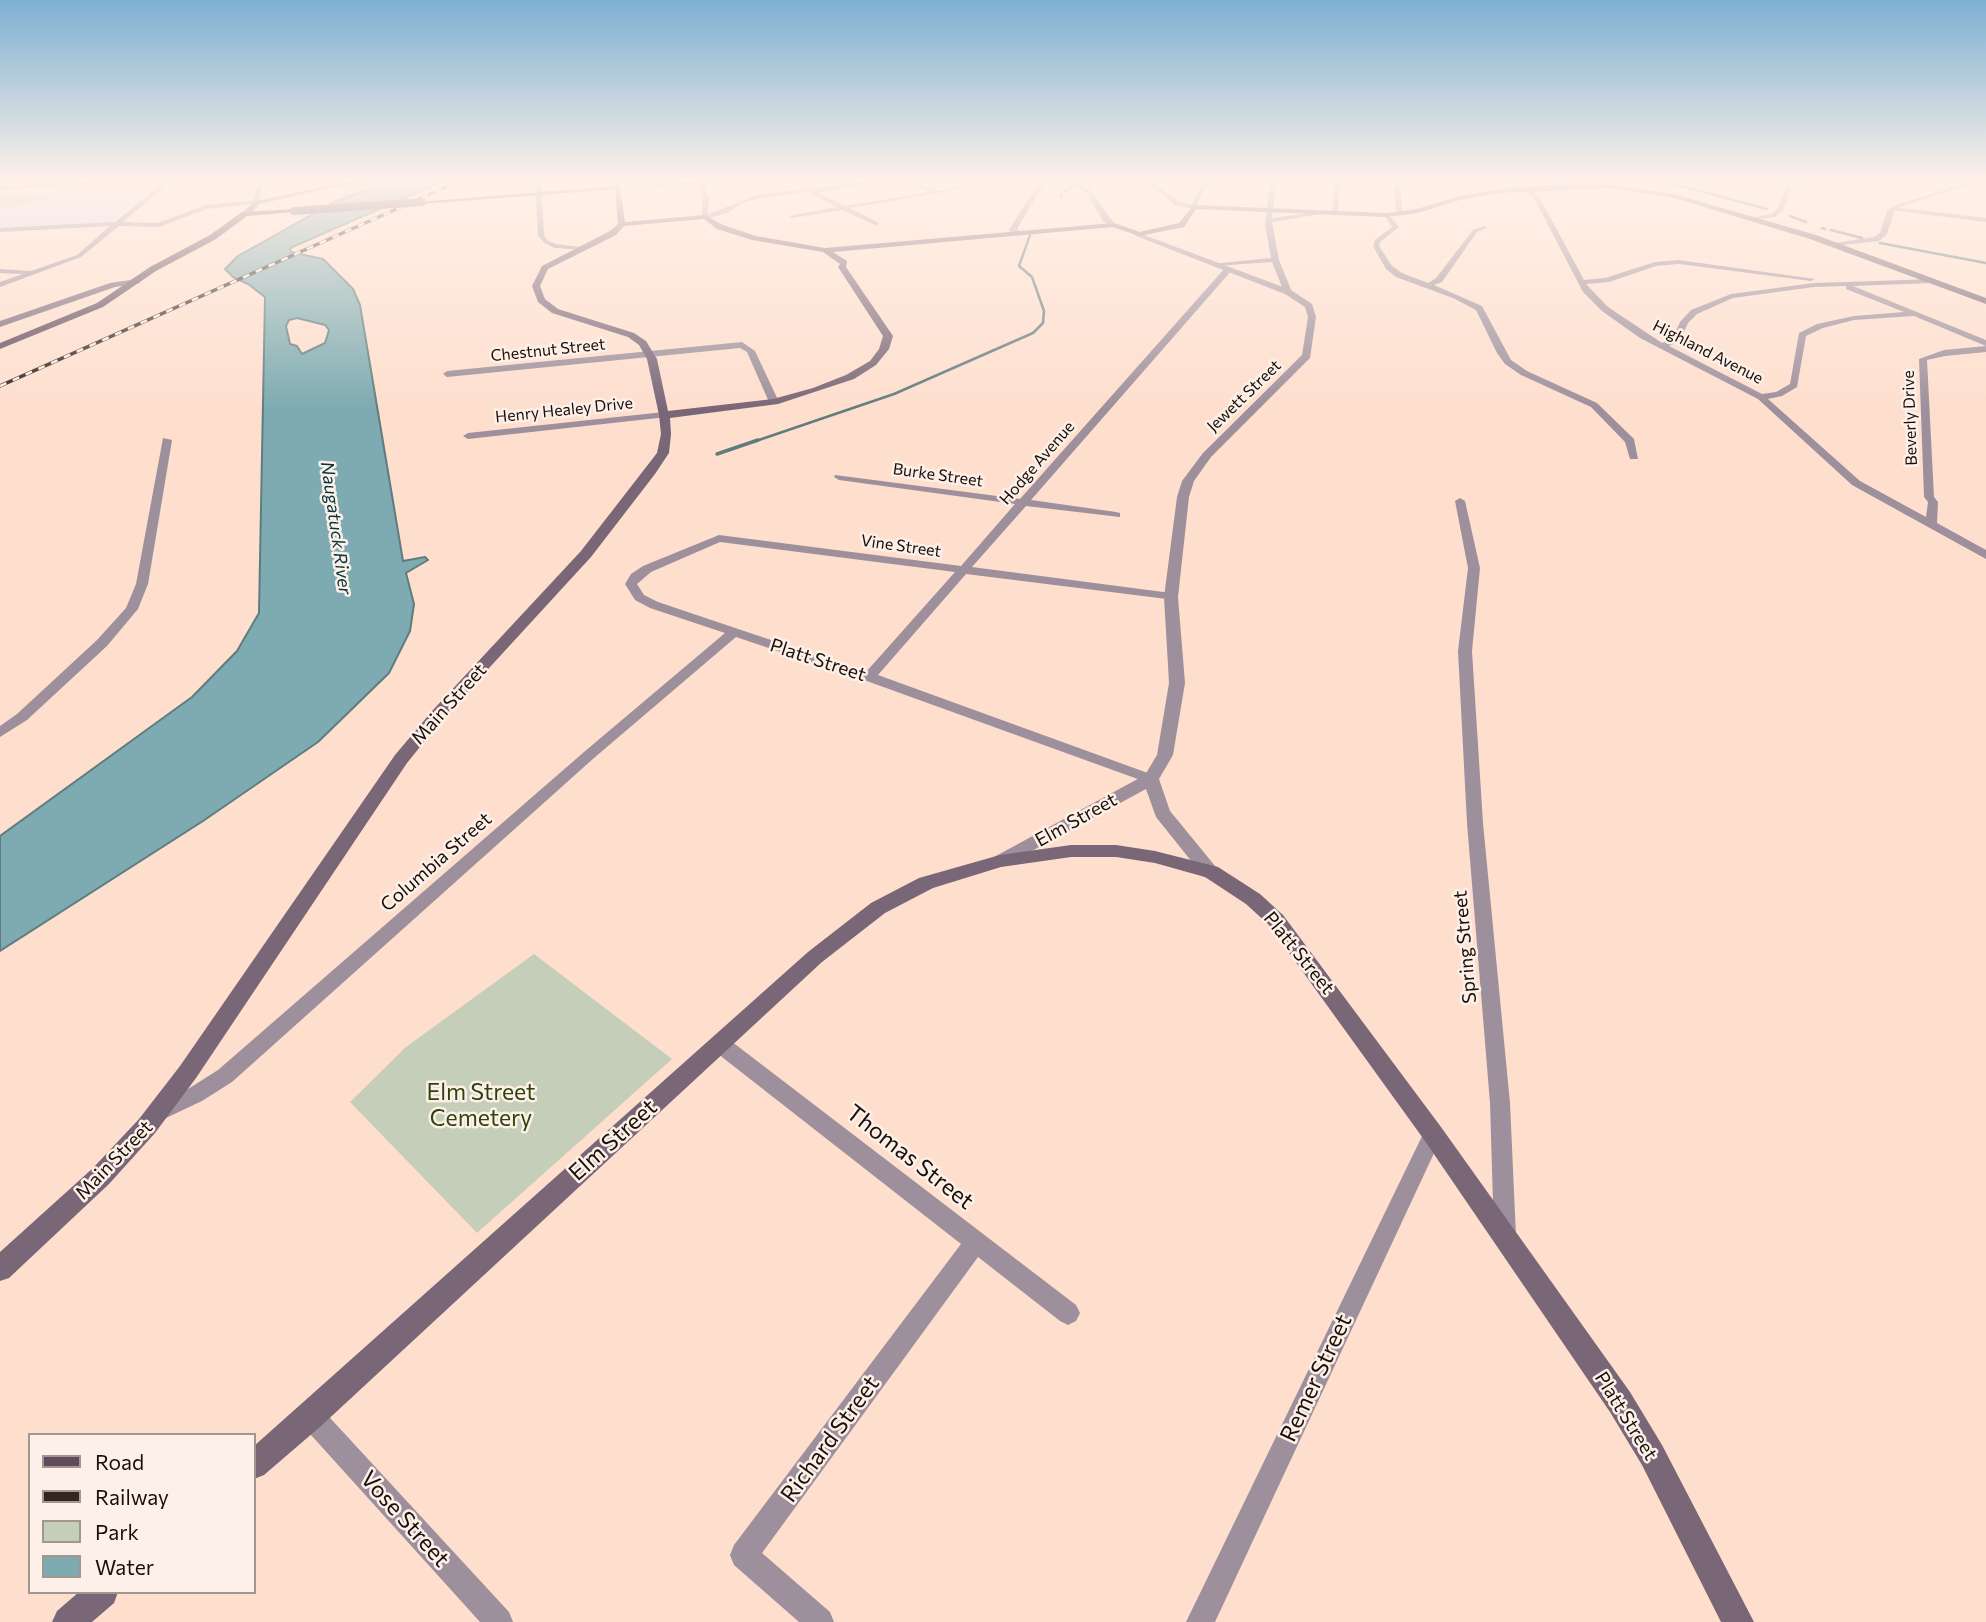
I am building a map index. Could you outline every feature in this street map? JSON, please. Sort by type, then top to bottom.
[{"type":"main road","points":[[0,346],[74,318],[174,258]]},
{"type":"main road","points":[[562,258],[540,274],[536,286],[541,300],[560,313],[631,335],[651,353]]},
{"type":"main road","points":[[664,415],[774,402],[850,377],[873,363],[884,349],[888,336],[842,267],[828,258]]},
{"type":"main road","points":[[1869,258],[1986,301]]},
{"type":"main road","points":[[0,324],[118,284],[137,281]]},
{"type":"main road","points":[[96,292],[127,288]]},
{"type":"main road","name":"Main Street","points":[[0,1269],[101,1176],[159,1112],[401,759],[439,713],[586,554],[651,472],[663,453],[666,434],[651,353]]},
{"type":"main road","name":"Elm Street","points":[[256,1463],[815,957],[878,908],[926,883],[1000,861],[1096,850],[1145,855],[1211,872]]},
{"type":"main road","name":"Platt Street","points":[[1211,872],[1245,893],[1276,920],[1433,1133],[1627,1413],[1658,1466],[1738,1622]]},
{"type":"main road","points":[[68,1622],[101,1594]]},
{"type":"street","points":[[0,285],[75,258]]},
{"type":"street","name":"Jewett Street","points":[[1151,779],[1165,755],[1177,682],[1171,597],[1183,497],[1196,468],[1307,356],[1312,317],[1309,306],[1288,292],[1198,258]]},
{"type":"street","points":[[1384,258],[1393,271],[1479,308],[1485,314],[1501,353],[1508,362],[1524,373],[1594,405],[1630,441],[1634,457]]},
{"type":"street","points":[[1428,286],[1439,280],[1455,258]]},
{"type":"street","name":"Highland Avenue","points":[[1569,258],[1594,300],[1634,331],[1761,397],[1847,476],[1986,555]]},
{"type":"street","points":[[1214,264],[1275,260],[1288,292]]},
{"type":"street","points":[[1582,282],[1606,280],[1655,264],[1679,262],[1797,276],[1830,284]]},
{"type":"street","name":"Hodge Avenue","points":[[870,677],[1228,270]]},
{"type":"street","points":[[0,271],[37,272]]},
{"type":"street","points":[[1662,346],[1676,339],[1684,323],[1694,312],[1716,300],[1763,290],[1830,284],[1931,281]]},
{"type":"street","points":[[1842,284],[1986,343]]},
{"type":"street","points":[[1761,397],[1779,394],[1794,385],[1802,335],[1820,326],[1854,318],[1913,314]]},
{"type":"street","name":"Chestnut Street","points":[[447,374],[729,345],[749,347],[774,402]]},
{"type":"street","name":"Beverly Drive","points":[[1931,525],[1933,502],[1929,497],[1923,359],[1933,355],[1986,349]]},
{"type":"street","name":"Henry Healey Drive","points":[[468,436],[664,415]]},
{"type":"street","points":[[0,733],[22,717],[103,643],[132,608],[142,584],[167,440]]},
{"type":"street","name":"Burke Street","points":[[839,477],[1116,515]]},
{"type":"street","points":[[1887,501],[1915,501],[1929,497]]},
{"type":"street","name":"Spring Street","points":[[1460,501],[1474,568],[1465,651],[1475,822],[1500,1103],[1505,1239]]},
{"type":"street","name":"Vine Street","points":[[635,577],[647,569],[719,538],[1171,597]]},
{"type":"street","name":"Platt Street","points":[[635,577],[631,587],[639,597],[733,633],[870,677],[1151,779],[1162,813],[1211,872]]},
{"type":"street","name":"Columbia Street","points":[[159,1112],[195,1095],[225,1076],[589,755],[733,633]]},
{"type":"street","name":"Elm Street","points":[[1000,861],[1151,779]]},
{"type":"street","name":"Thomas Street","points":[[720,1044],[1068,1313]]},
{"type":"street","name":"Remer Street","points":[[1200,1622],[1433,1133]]},
{"type":"street","name":"Richard Street","points":[[820,1622],[744,1555],[976,1242]]},
{"type":"street","name":"Vose Street","points":[[311,1416],[499,1622]]},
{"type":"green space","name":"Elm Street Cemetery","points":[[534,954],[672,1059],[477,1233],[350,1102],[406,1047]]},
{"type":"water","name":"Naugatuck River","points":[[236,258],[317,258],[323,259],[353,289],[360,305],[403,561],[425,557],[428,560],[406,573],[414,604],[410,631],[389,673],[318,742],[203,821],[0,951],[0,836],[192,697],[237,651],[259,613],[265,297],[225,269]],"holes":[[[297,318],[325,325],[329,330],[325,343],[302,354],[297,346],[290,344],[286,326],[289,320]]]},
{"type":"waterway","points":[[753,442],[894,394],[1033,333],[1043,323],[1044,311],[1032,277],[1019,266],[1022,258]]},
{"type":"waterway","points":[[1958,258],[1986,263]]},
{"type":"waterway","points":[[717,454],[758,440]]},
{"type":"railway","points":[[0,386],[287,258]]}]
